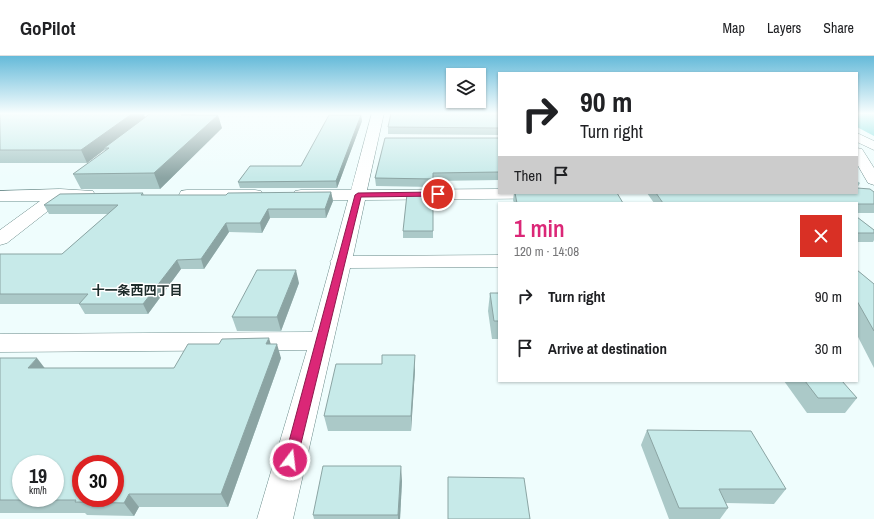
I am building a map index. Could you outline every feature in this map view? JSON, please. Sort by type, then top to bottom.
[{"type":"street","points":[[275,519],[322,341],[340,262],[358,195],[378,140],[378,135]]},
{"type":"street","points":[[858,141],[874,146]]},
{"type":"street","points":[[858,143],[874,180]]},
{"type":"street","points":[[0,239],[76,181]]},
{"type":"street","points":[[168,195],[498,194]]},
{"type":"street","points":[[0,196],[105,195]]},
{"type":"street","points":[[340,262],[498,261]]},
{"type":"street","points":[[0,344],[322,341]]},
{"type":"building","points":[[0,135],[103,135],[81,150],[0,150]]},
{"type":"building","points":[[122,135],[196,135],[154,173],[73,174],[109,148],[104,148]]},
{"type":"building","points":[[318,135],[354,135],[336,181],[238,182],[250,166],[301,166]]},
{"type":"building","points":[[385,138],[498,138],[498,172],[433,173],[433,179],[375,178]]},
{"type":"building","points":[[858,188],[870,189],[874,192],[874,204],[858,204],[858,202],[662,202],[657,194],[858,194]]},
{"type":"building","points":[[331,192],[325,209],[268,209],[260,223],[226,223],[201,259],[177,260],[143,304],[79,304],[88,294],[0,294],[0,254],[62,254],[118,205],[44,205],[60,194],[143,193],[141,195],[226,195],[228,193]]},
{"type":"building","points":[[407,194],[433,194],[433,231],[403,231]]},
{"type":"building","points":[[515,194],[618,194],[622,202],[517,202]]},
{"type":"building","points":[[858,218],[874,230],[874,233],[858,233]]},
{"type":"building","points":[[257,270],[296,270],[277,317],[232,317]]},
{"type":"building","points":[[858,271],[874,284],[874,331],[858,303]]},
{"type":"building","points":[[490,293],[498,293],[498,321],[494,321]]},
{"type":"building","points":[[269,338],[266,344],[277,344],[221,494],[129,494],[124,503],[124,455],[72,455],[72,500],[64,500],[64,455],[12,455],[12,500],[0,500],[0,358],[37,358],[28,368],[174,368],[188,344],[219,344],[222,339]]},
{"type":"building","points":[[382,355],[415,355],[411,416],[324,416],[336,364],[382,364]]},
{"type":"building","points":[[806,382],[843,382],[857,398],[818,398]]},
{"type":"building","points":[[647,430],[751,431],[786,489],[719,489],[728,508],[679,508]]},
{"type":"building","points":[[323,466],[401,466],[398,515],[313,515]]},
{"type":"building","points":[[448,477],[524,478],[530,519],[448,519]]},
{"type":"district","name":"十一条西四丁目","points":[[137,290]]},
{"type":"route","points":[[290,460],[322,341],[340,262],[358,195],[438,194]]}]
